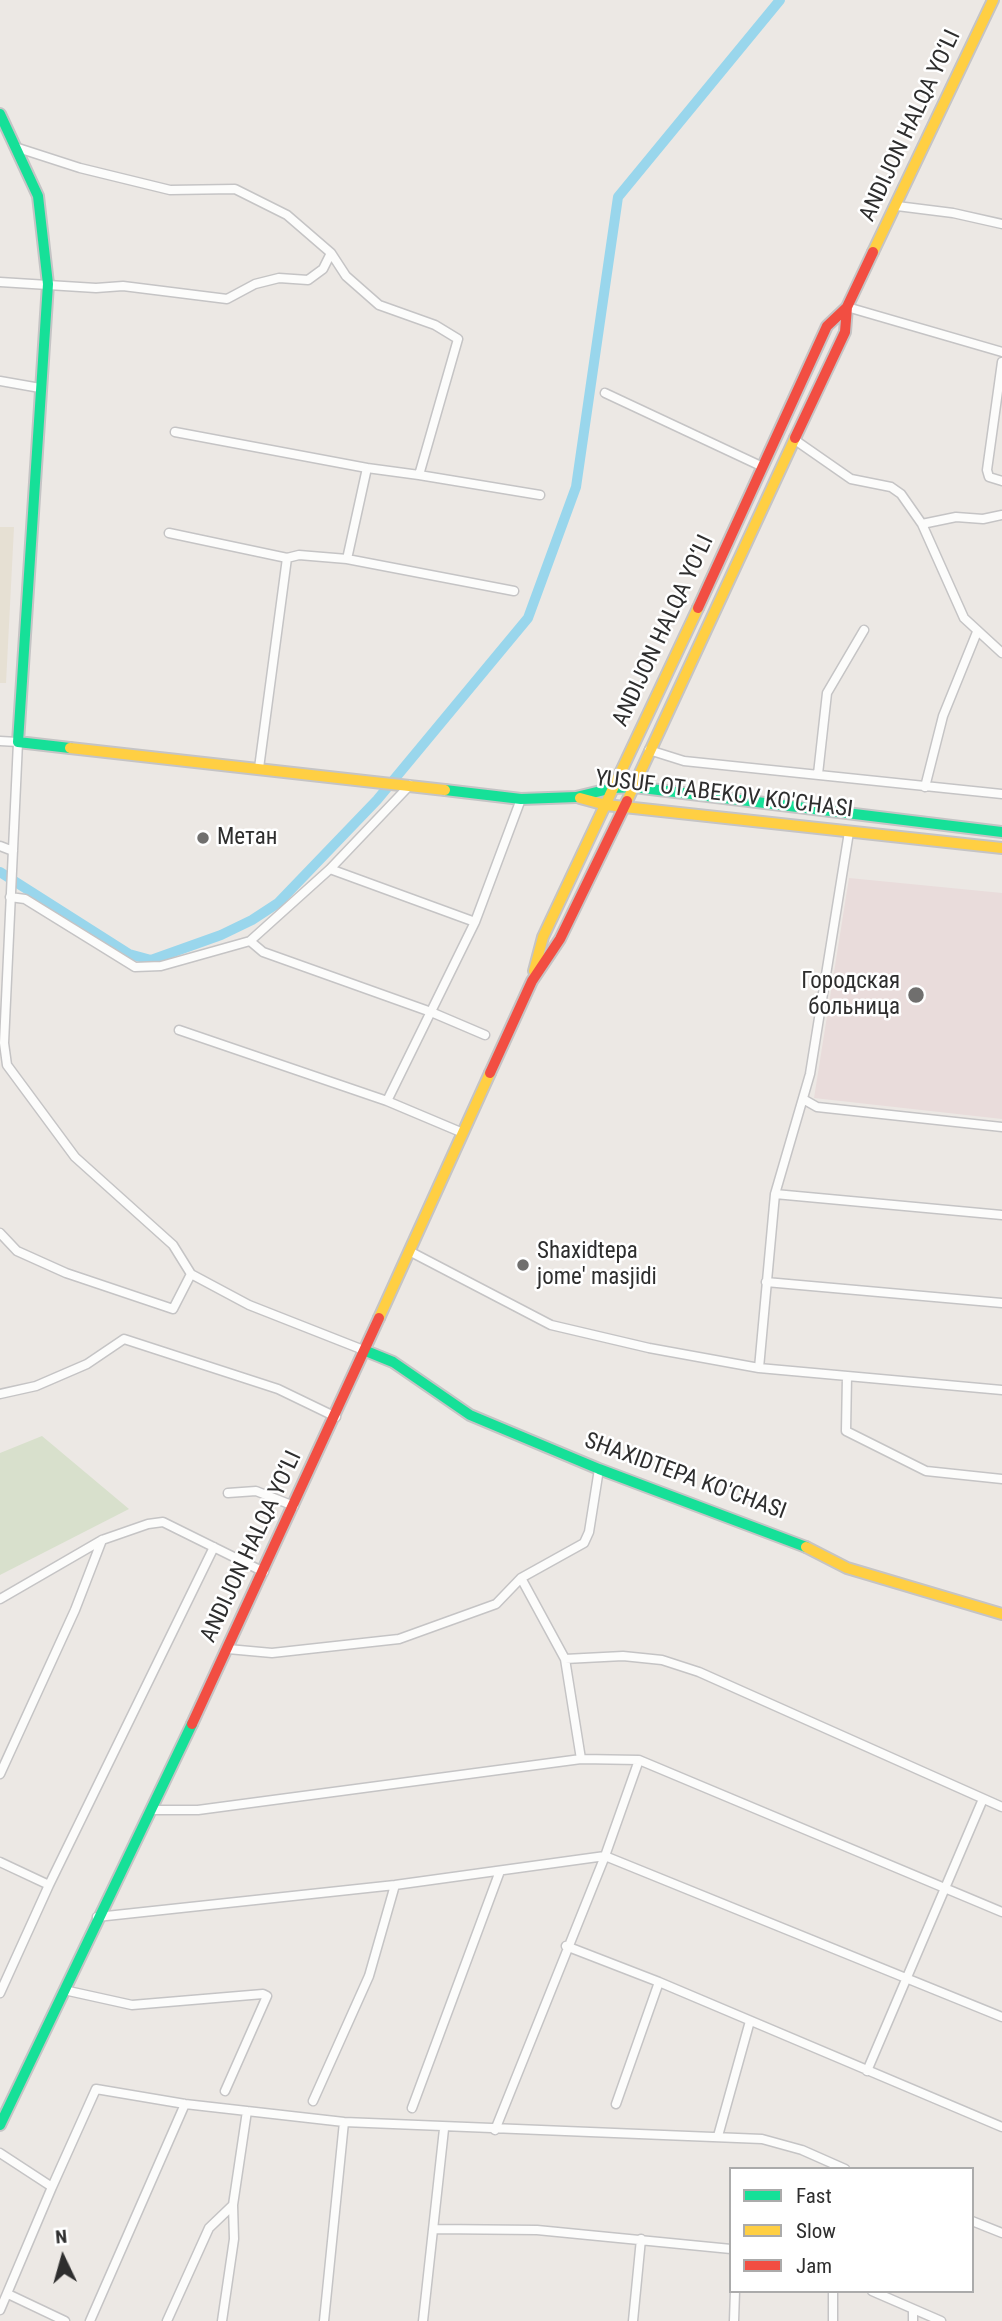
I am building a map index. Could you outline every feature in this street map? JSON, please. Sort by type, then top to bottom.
[{"type":"main road","name":"ANDIJON HALQA YO‘LI","points":[[532,981],[543,937],[827,326],[847,307],[993,0]]},
{"type":"main road","points":[[0,114],[38,196],[48,284],[18,742],[522,799],[576,797]]},
{"type":"main road","name":"ANDIJON HALQA YO‘LI","points":[[0,2125],[264,1572],[532,981],[560,939],[634,787],[845,332],[847,307]]},
{"type":"main road","name":"YUSUF OTABEKOV KO'CHASI","points":[[576,797],[614,788],[634,787],[853,816],[1002,832]]},
{"type":"main road","name":"YUSUF OTABEKOV KO'CHASI","points":[[576,797],[606,805],[1002,848]]},
{"type":"main road","name":"SHAXIDTEPA KO'CHASI","points":[[366,1350],[393,1362],[470,1415],[599,1469],[715,1509],[794,1540],[847,1568],[1002,1614]]},
{"type":"street","points":[[15,147],[80,168],[170,190],[235,189],[286,215],[331,253],[346,276],[379,305],[435,325],[458,338],[419,475]]},
{"type":"street","points":[[897,206],[953,213],[1002,224]]},
{"type":"street","points":[[0,282],[123,286],[227,299],[255,284],[279,278],[308,280],[323,269],[331,253]]},
{"type":"street","points":[[847,307],[1002,352]]},
{"type":"street","points":[[1002,362],[987,470],[989,477],[1002,481]]},
{"type":"street","points":[[0,381],[40,388]]},
{"type":"street","points":[[605,393],[763,467]]},
{"type":"street","points":[[174,432],[366,468],[541,495]]},
{"type":"street","points":[[795,440],[851,479],[896,489],[922,524],[958,607],[977,632],[1002,653]]},
{"type":"street","points":[[347,559],[366,468]]},
{"type":"street","points":[[922,524],[956,517],[983,519],[1002,515]]},
{"type":"street","points":[[169,533],[287,558],[299,555],[347,559],[514,591]]},
{"type":"street","points":[[259,768],[287,558]]},
{"type":"street","points":[[818,774],[827,693],[864,630]]},
{"type":"street","points":[[925,787],[943,716],[977,632]]},
{"type":"street","points":[[0,741],[18,742],[2,1042],[7,1065],[75,1157],[173,1245],[191,1274],[249,1305],[366,1350]]},
{"type":"street","points":[[649,750],[684,761],[1002,794]]},
{"type":"street","points":[[10,893],[25,899],[135,967],[161,966],[250,941],[330,869],[407,785]]},
{"type":"street","points":[[387,1101],[475,922],[522,799]]},
{"type":"street","points":[[759,1368],[775,1194],[810,1074],[849,832]]},
{"type":"street","points":[[0,846],[13,855]]},
{"type":"street","points":[[330,869],[475,922]]},
{"type":"street","points":[[250,941],[263,953],[431,1012],[485,1035]]},
{"type":"street","points":[[179,1030],[387,1101],[463,1133]]},
{"type":"street","points":[[803,1099],[817,1107],[1002,1127]]},
{"type":"street","points":[[775,1194],[1002,1215]]},
{"type":"street","points":[[0,1233],[18,1251],[66,1273],[173,1309],[191,1274]]},
{"type":"street","points":[[411,1252],[551,1325],[649,1348],[759,1368],[1002,1390]]},
{"type":"street","points":[[766,1282],[1002,1303]]},
{"type":"street","points":[[0,1394],[36,1386],[87,1364],[124,1339],[278,1389],[336,1417]]},
{"type":"street","points":[[847,1376],[846,1431],[926,1471],[1002,1479]]},
{"type":"street","points":[[228,1649],[272,1653],[399,1639],[496,1604],[521,1578],[584,1543],[589,1532],[599,1469]]},
{"type":"street","points":[[228,1493],[256,1491],[294,1506]]},
{"type":"street","points":[[0,1599],[102,1540],[148,1524],[163,1522],[264,1572]]},
{"type":"street","points":[[0,1774],[75,1609],[102,1540]]},
{"type":"street","points":[[0,1993],[49,1885],[214,1547]]},
{"type":"street","points":[[521,1578],[565,1659],[581,1759]]},
{"type":"street","points":[[565,1659],[623,1656],[649,1658],[699,1672],[1002,1807]]},
{"type":"street","points":[[152,1811],[198,1810],[581,1759],[639,1760],[1002,1913]]},
{"type":"street","points":[[495,2130],[566,1946],[605,1856],[639,1760]]},
{"type":"street","points":[[867,2071],[983,1799]]},
{"type":"street","points":[[97,1917],[395,1885],[605,1856],[907,1976],[1002,2017]]},
{"type":"street","points":[[0,1862],[49,1885]]},
{"type":"street","points":[[412,2108],[500,1871]]},
{"type":"street","points":[[313,2101],[369,1976],[395,1885]]},
{"type":"street","points":[[566,1946],[659,1982],[1002,2127]]},
{"type":"street","points":[[616,2104],[659,1982]]},
{"type":"street","points":[[64,1990],[132,2005],[262,1994],[267,1996],[225,2091]]},
{"type":"street","points":[[718,2136],[750,2021]]},
{"type":"street","points":[[0,2309],[96,2089],[185,2104],[345,2122],[444,2129],[762,2139],[802,2150],[840,2167]]},
{"type":"street","points":[[90,2321],[185,2104]]},
{"type":"street","points":[[222,2321],[233,2239],[233,2205],[247,2111]]},
{"type":"street","points":[[324,2321],[345,2122]]},
{"type":"street","points":[[425,2321],[444,2129]]},
{"type":"street","points":[[0,2153],[52,2187]]},
{"type":"street","points":[[167,2321],[209,2228],[233,2205]]},
{"type":"street","points":[[974,2222],[1002,2233]]},
{"type":"street","points":[[434,2229],[537,2231],[729,2249]]},
{"type":"street","points":[[633,2321],[641,2239]]},
{"type":"street","points":[[734,2321],[735,2293]]},
{"type":"street","points":[[833,2293],[833,2321]]},
{"type":"street","points":[[877,2293],[942,2321]]},
{"type":"street","points":[[8,2294],[65,2321]]},
{"type":"street","points":[[913,2309],[913,2321]]},
{"type":"shaded area","points":[[0,527],[14,527],[6,683],[0,683]]},
{"type":"shaded area","name":"Городская больница","points":[[849,878],[1002,893],[1002,1119],[814,1098]]},
{"type":"green space","points":[[42,1436],[129,1509],[0,1575],[0,1453]]},
{"type":"waterway","points":[[0,872],[129,954],[151,960],[221,935],[278,903],[377,800],[528,618],[576,487],[618,197],[780,0]]},
{"type":"traffic: fast","points":[[0,114],[38,196],[48,284],[18,742],[70,748]]},
{"type":"traffic: fast","points":[[576,797],[613,788],[634,787],[1002,832]]},
{"type":"traffic: fast","points":[[445,790],[521,799],[576,797]]},
{"type":"traffic: fast","points":[[366,1351],[393,1362],[470,1415],[599,1469],[806,1547]]},
{"type":"traffic: fast","points":[[0,2125],[192,1724]]},
{"type":"traffic: slow","points":[[873,252],[993,0]]},
{"type":"traffic: slow","points":[[627,801],[795,438]]},
{"type":"traffic: slow","points":[[534,971],[543,937],[698,608]]},
{"type":"traffic: slow","points":[[70,748],[445,790]]},
{"type":"traffic: slow","points":[[580,798],[606,805],[1002,848]]},
{"type":"traffic: slow","points":[[379,1318],[490,1073]]},
{"type":"traffic: slow","points":[[806,1547],[847,1568],[1002,1614]]},
{"type":"traffic: jam","points":[[698,608],[827,326],[847,307],[873,252]]},
{"type":"traffic: jam","points":[[795,438],[845,332],[847,307]]},
{"type":"traffic: jam","points":[[490,1073],[532,981],[560,939],[627,801]]},
{"type":"traffic: jam","points":[[192,1724],[379,1318]]},
{"type":"place","name":"Метан","points":[[203,838]]},
{"type":"place","name":"Городская больница","points":[[916,995]]},
{"type":"place","name":"Shaxidtepa jome' masjidi","points":[[523,1265]]}]
